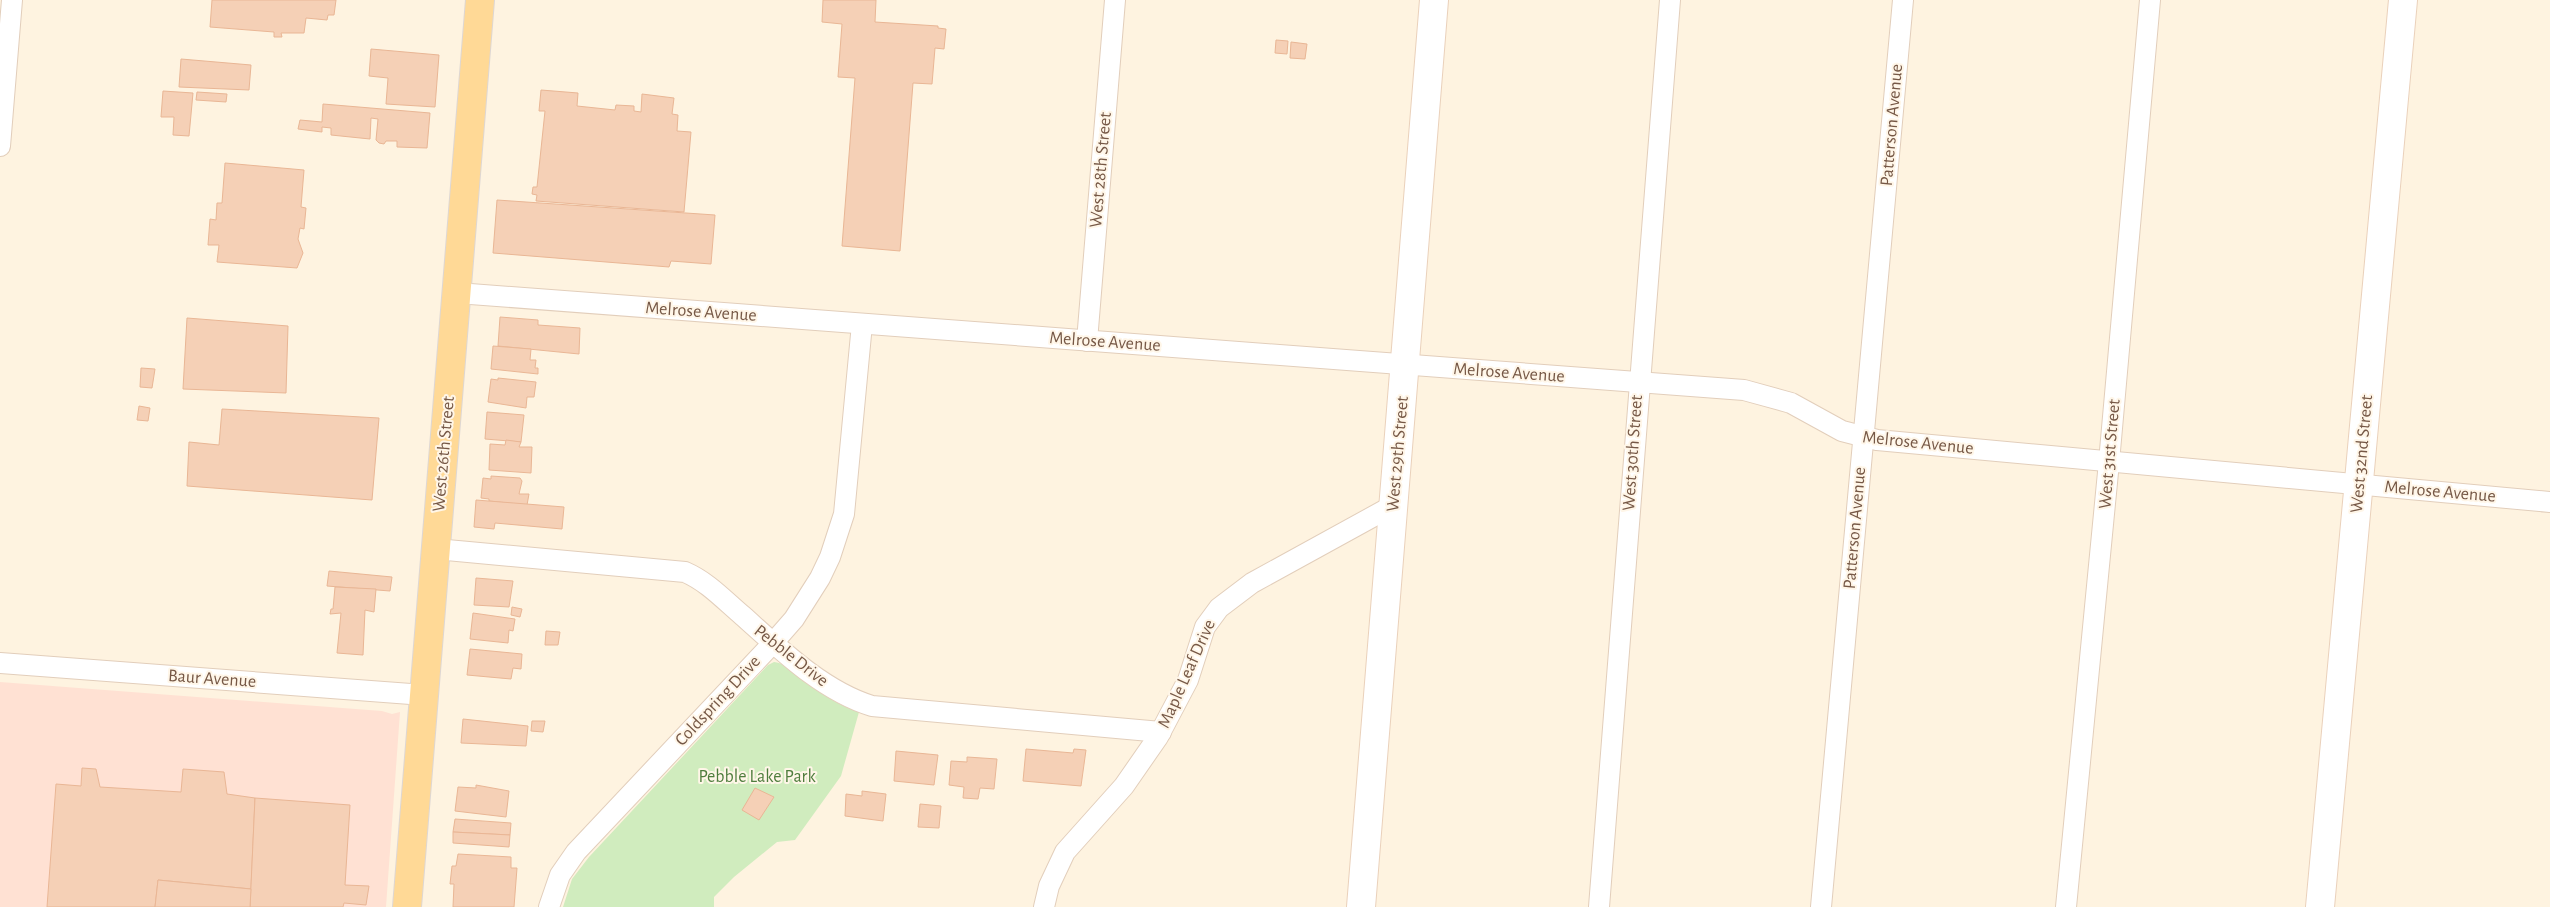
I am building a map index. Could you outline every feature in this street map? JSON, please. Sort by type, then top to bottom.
[{"type":"main road","name":"West 26th Street","points":[[407,907],[480,0]]},
{"type":"street","points":[[0,146],[12,0]]},
{"type":"street","name":"West 28th Street","points":[[1087,341],[1115,0]]},
{"type":"street","name":"West 29th Street","points":[[1361,907],[1434,0]]},
{"type":"street","name":"West 30th Street","points":[[1598,907],[1638,382],[1670,0]]},
{"type":"street","name":"Patterson Avenue","points":[[1821,907],[1903,0]]},
{"type":"street","name":"West 31st Street","points":[[2066,907],[2109,462],[2150,0]]},
{"type":"street","name":"West 32nd Street","points":[[2320,907],[2403,0]]},
{"type":"street","name":"Melrose Avenue","points":[[456,293],[1638,382],[1760,393],[1791,403],[1842,431],[1864,438],[2550,502]]},
{"type":"street","name":"Coldspring Drive","points":[[549,907],[560,874],[576,852],[773,643],[809,597],[830,557],[838,535],[847,491],[862,324]]},
{"type":"street","name":"Maple Leaf Drive","points":[[1044,907],[1049,886],[1065,852],[1141,765],[1188,680],[1205,627],[1218,608],[1252,583],[1394,505]]},
{"type":"street","name":"Pebble Drive","points":[[436,549],[685,572],[707,584],[773,643],[833,688],[872,706],[1160,732]]},
{"type":"street","name":"Baur Avenue","points":[[0,663],[424,695]]},
{"type":"shaded area","points":[[0,682],[382,711],[392,714],[400,712],[386,907],[0,907]]},
{"type":"green space","name":"Pebble Lake Park","points":[[774,662],[785,665],[834,701],[859,712],[841,776],[795,840],[777,842],[734,877],[714,897],[714,907],[563,907],[572,879],[589,857],[768,665]]},
{"type":"building","points":[[212,0],[336,0],[334,15],[328,15],[327,20],[306,18],[304,33],[281,33],[282,37],[274,37],[274,32],[210,27]]},
{"type":"building","points":[[823,0],[876,0],[875,22],[938,26],[938,28],[946,29],[944,49],[935,48],[932,84],[913,83],[900,251],[842,246],[855,78],[838,77],[842,24],[822,22]]},
{"type":"building","points":[[1276,40],[1288,41],[1287,54],[1275,53]]},
{"type":"building","points":[[1291,42],[1307,44],[1305,59],[1290,58]]},
{"type":"building","points":[[371,49],[439,55],[435,107],[386,104],[388,78],[369,76]]},
{"type":"building","points":[[181,59],[251,65],[249,90],[179,87]]},
{"type":"building","points":[[541,90],[578,93],[577,106],[615,110],[616,105],[634,106],[634,111],[641,112],[642,94],[674,98],[672,114],[678,115],[677,131],[691,132],[684,212],[536,201],[537,195],[532,194],[533,187],[537,187],[545,111],[539,111]]},
{"type":"building","points":[[163,91],[193,93],[189,136],[173,135],[174,117],[161,117]]},
{"type":"building","points":[[197,92],[227,94],[226,102],[196,100]]},
{"type":"building","points":[[323,104],[430,113],[427,148],[397,147],[397,141],[386,141],[384,144],[379,143],[376,140],[378,119],[371,118],[370,139],[331,135],[331,128],[322,127],[322,132],[298,129],[300,120],[322,122]]},
{"type":"building","points":[[225,163],[304,170],[301,207],[306,208],[304,229],[300,228],[298,239],[303,253],[297,268],[217,262],[219,245],[208,245],[210,219],[216,220],[217,203],[222,203]]},
{"type":"building","points":[[497,200],[715,215],[711,264],[671,261],[669,267],[493,253]]},
{"type":"building","points":[[500,317],[538,320],[538,325],[580,328],[579,354],[498,346]]},
{"type":"building","points":[[187,318],[288,326],[286,393],[183,389]]},
{"type":"building","points":[[493,346],[531,349],[530,360],[536,360],[535,368],[538,368],[538,374],[491,369]]},
{"type":"building","points":[[141,368],[155,369],[152,388],[140,387]]},
{"type":"building","points":[[498,378],[536,382],[534,397],[527,397],[526,408],[488,402],[491,379],[498,380]]},
{"type":"building","points":[[139,406],[150,408],[148,421],[137,420]]},
{"type":"building","points":[[222,409],[379,418],[372,500],[187,486],[189,442],[219,445]]},
{"type":"building","points":[[487,412],[524,415],[521,442],[485,439]]},
{"type":"building","points":[[506,440],[521,442],[519,447],[532,447],[531,473],[489,470],[490,444],[505,445]]},
{"type":"building","points":[[491,476],[520,478],[522,481],[519,494],[529,494],[527,505],[489,501],[489,499],[481,498],[483,478],[491,479]]},
{"type":"building","points":[[476,500],[564,507],[562,529],[495,523],[494,529],[474,527]]},
{"type":"building","points":[[329,571],[392,577],[390,591],[327,586]]},
{"type":"building","points":[[476,578],[513,581],[509,607],[474,605]]},
{"type":"building","points":[[335,587],[376,589],[374,612],[365,610],[363,655],[337,653],[341,613],[330,614],[331,609],[333,609]]},
{"type":"building","points":[[512,607],[522,609],[520,617],[511,615]]},
{"type":"building","points":[[473,613],[515,619],[513,631],[509,630],[508,643],[470,639]]},
{"type":"building","points":[[546,631],[560,632],[558,645],[545,645]]},
{"type":"building","points":[[470,649],[522,654],[521,669],[513,668],[511,679],[467,675]]},
{"type":"building","points":[[463,719],[528,726],[526,746],[461,743]]},
{"type":"building","points":[[532,721],[545,721],[543,732],[531,731]]},
{"type":"building","points":[[1026,749],[1073,753],[1074,749],[1086,750],[1081,786],[1023,781]]},
{"type":"building","points":[[896,751],[938,755],[934,785],[894,781]]},
{"type":"building","points":[[967,757],[997,759],[994,789],[980,788],[978,799],[963,798],[964,787],[949,785],[951,761],[967,762]]},
{"type":"building","points":[[82,768],[96,769],[100,787],[181,792],[183,769],[224,772],[227,794],[255,798],[251,889],[158,880],[155,907],[47,907],[56,784],[81,786]]},
{"type":"building","points":[[476,785],[509,791],[506,817],[455,811],[458,787],[476,788]]},
{"type":"building","points":[[755,788],[774,797],[759,820],[742,810]]},
{"type":"building","points":[[862,791],[886,794],[883,821],[845,816],[846,794],[862,796]]},
{"type":"building","points":[[255,798],[350,805],[345,885],[369,886],[366,905],[344,903],[343,907],[250,907]]},
{"type":"building","points":[[920,804],[941,806],[939,828],[918,827]]},
{"type":"building","points":[[455,819],[511,823],[510,835],[453,832]]},
{"type":"building","points":[[453,832],[510,835],[509,847],[453,843]]},
{"type":"building","points":[[458,854],[511,857],[511,868],[517,868],[514,907],[453,907],[454,884],[450,884],[452,866],[456,866]]},
{"type":"building","points":[[158,880],[251,889],[250,907],[155,907]]}]
